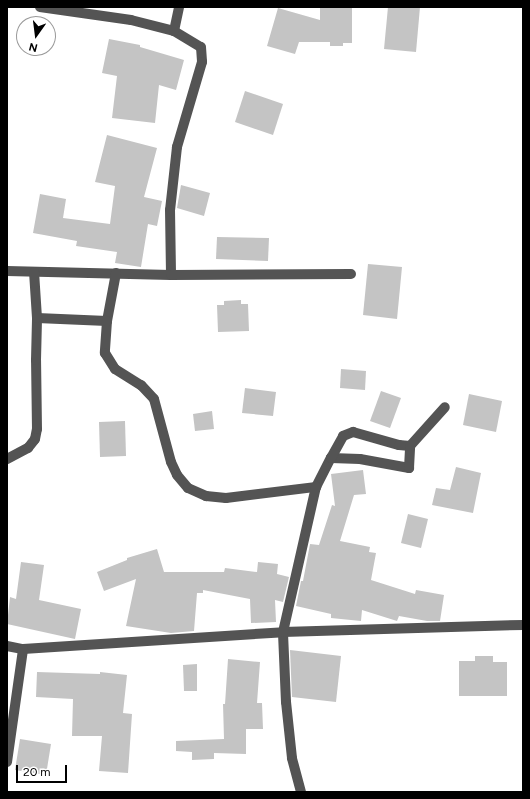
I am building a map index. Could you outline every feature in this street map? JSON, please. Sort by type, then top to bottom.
[{"type":"street","points":[[40,7],[130,20],[174,31],[196,42],[201,47],[203,54],[177,148],[170,210],[172,275]]},
{"type":"street","points":[[174,31],[179,7]]},
{"type":"street","points":[[7,271],[172,275],[351,274]]},
{"type":"street","points":[[7,459],[28,448],[35,439],[37,429],[37,318],[34,272]]},
{"type":"street","points":[[116,274],[107,320],[105,353],[115,369],[141,385],[154,399],[171,462],[177,475],[188,488],[206,496],[226,498],[316,487]]},
{"type":"street","points":[[37,318],[107,320]]},
{"type":"street","points":[[331,458],[360,459],[409,468],[410,446],[445,407]]},
{"type":"street","points":[[301,792],[292,758],[286,702],[283,632],[316,487],[343,436],[353,432],[399,446],[410,446]]},
{"type":"street","points":[[7,646],[22,649],[283,632],[523,625]]},
{"type":"street","points":[[7,762],[22,649]]},
{"type":"building","points":[[320,7],[352,7],[352,43],[343,43],[343,46],[330,46],[330,42],[299,42],[295,54],[267,46],[278,8],[320,20]]},
{"type":"building","points":[[388,7],[420,7],[416,52],[384,49]]},
{"type":"building","points":[[109,39],[140,45],[140,47],[184,60],[176,90],[159,85],[155,123],[112,118],[117,76],[102,73]]},
{"type":"building","points":[[245,91],[283,104],[273,135],[235,122]]},
{"type":"building","points":[[107,135],[157,148],[144,197],[162,201],[157,226],[148,224],[141,267],[115,263],[117,252],[76,246],[77,241],[33,233],[40,194],[66,199],[63,218],[110,224],[115,186],[95,182]]},
{"type":"building","points":[[181,185],[210,193],[204,216],[177,208]]},
{"type":"building","points":[[217,237],[269,238],[268,261],[216,259]]},
{"type":"building","points":[[368,264],[402,267],[397,319],[363,315]]},
{"type":"building","points":[[241,300],[241,304],[248,304],[249,331],[218,332],[217,305],[224,305],[224,301]]},
{"type":"building","points":[[341,369],[366,371],[365,390],[340,388]]},
{"type":"building","points":[[245,388],[276,392],[273,416],[242,413]]},
{"type":"building","points":[[381,391],[401,398],[390,428],[370,421]]},
{"type":"building","points":[[469,394],[502,401],[496,432],[463,425]]},
{"type":"building","points":[[212,411],[214,429],[195,431],[193,414]]},
{"type":"building","points":[[125,421],[126,456],[100,457],[99,422]]},
{"type":"building","points":[[456,467],[481,473],[473,513],[432,505],[436,488],[450,490]]},
{"type":"building","points":[[363,470],[366,494],[354,495],[340,541],[370,547],[369,552],[376,553],[371,580],[415,594],[416,590],[444,595],[440,621],[427,621],[399,616],[397,621],[362,610],[361,621],[331,618],[331,614],[296,606],[301,581],[303,581],[310,544],[319,545],[332,505],[335,506],[331,474]]},
{"type":"building","points":[[408,514],[428,519],[421,548],[401,543]]},
{"type":"building","points":[[157,549],[164,572],[224,572],[225,568],[257,572],[258,562],[278,564],[277,574],[289,577],[283,602],[275,600],[276,622],[251,623],[250,599],[203,590],[203,593],[197,593],[194,631],[171,633],[126,626],[136,579],[104,591],[97,572],[127,560],[127,558]]},
{"type":"building","points":[[21,562],[44,565],[39,600],[81,609],[75,639],[7,624],[10,597],[16,599]]},
{"type":"building","points":[[290,650],[341,656],[336,702],[292,697]]},
{"type":"building","points":[[475,656],[493,656],[493,662],[507,662],[507,696],[459,696],[459,661],[475,661]]},
{"type":"building","points":[[228,659],[260,662],[257,703],[262,703],[263,729],[246,729],[246,754],[214,753],[214,759],[192,760],[192,752],[176,751],[176,741],[224,739],[223,704],[225,704]]},
{"type":"building","points":[[197,664],[197,691],[184,691],[183,665]]},
{"type":"building","points":[[37,672],[100,674],[100,672],[127,675],[123,713],[132,714],[128,773],[99,771],[102,736],[72,736],[73,699],[36,697]]},
{"type":"building","points":[[20,739],[51,744],[46,775],[15,770]]}]
